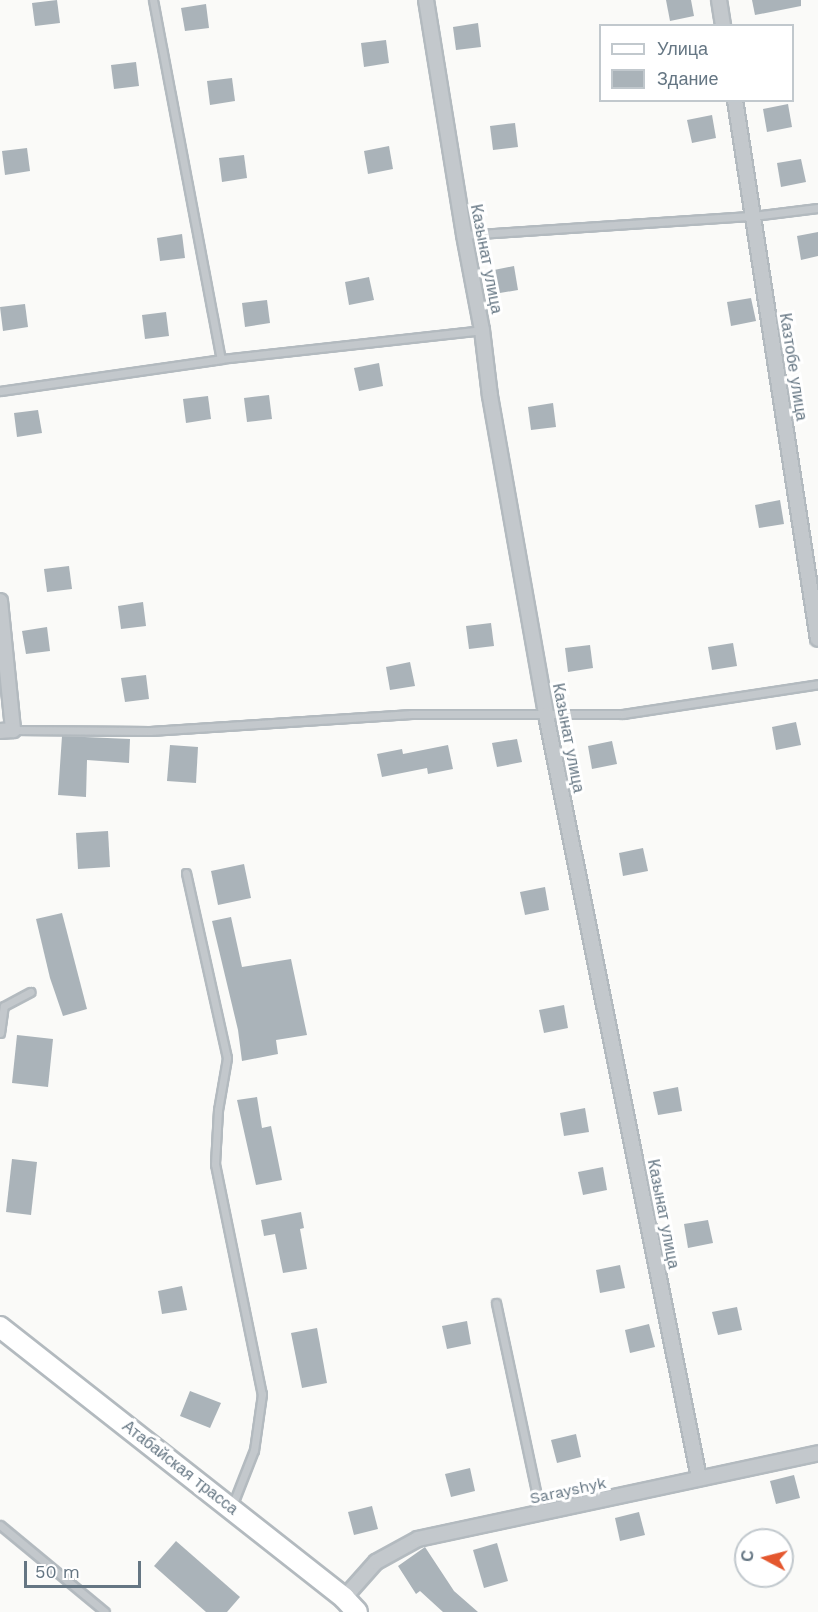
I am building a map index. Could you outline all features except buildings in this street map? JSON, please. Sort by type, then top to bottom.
[{"type":"main road","name":"Атабайская трасса","points":[[0,1327],[350,1605]]},
{"type":"street","name":"Казынат улица","points":[[426,0],[464,235],[482,330],[490,396],[546,715],[699,1478]]},
{"type":"street","points":[[719,0],[723,24]]},
{"type":"street","name":"Казтобе улица","points":[[735,102],[818,639]]},
{"type":"street","points":[[0,601],[6,731]]},
{"type":"street","name":"Sarayshyk","points":[[350,1605],[376,1562],[418,1539],[818,1453]]},
{"type":"lane","points":[[153,0],[221,359]]},
{"type":"lane","points":[[464,235],[753,216],[818,208]]},
{"type":"lane","points":[[0,391],[221,359],[482,330]]},
{"type":"lane","points":[[6,731],[150,731],[411,714],[623,714],[818,684]]},
{"type":"lane","points":[[186,873],[227,1058],[218,1110],[215,1164],[262,1394],[254,1450],[231,1509]]},
{"type":"lane","points":[[0,1033],[4,1006],[30,992]]},
{"type":"lane","points":[[496,1303],[541,1514]]},
{"type":"lane","points":[[0,1526],[97,1602],[105,1612]]}]
